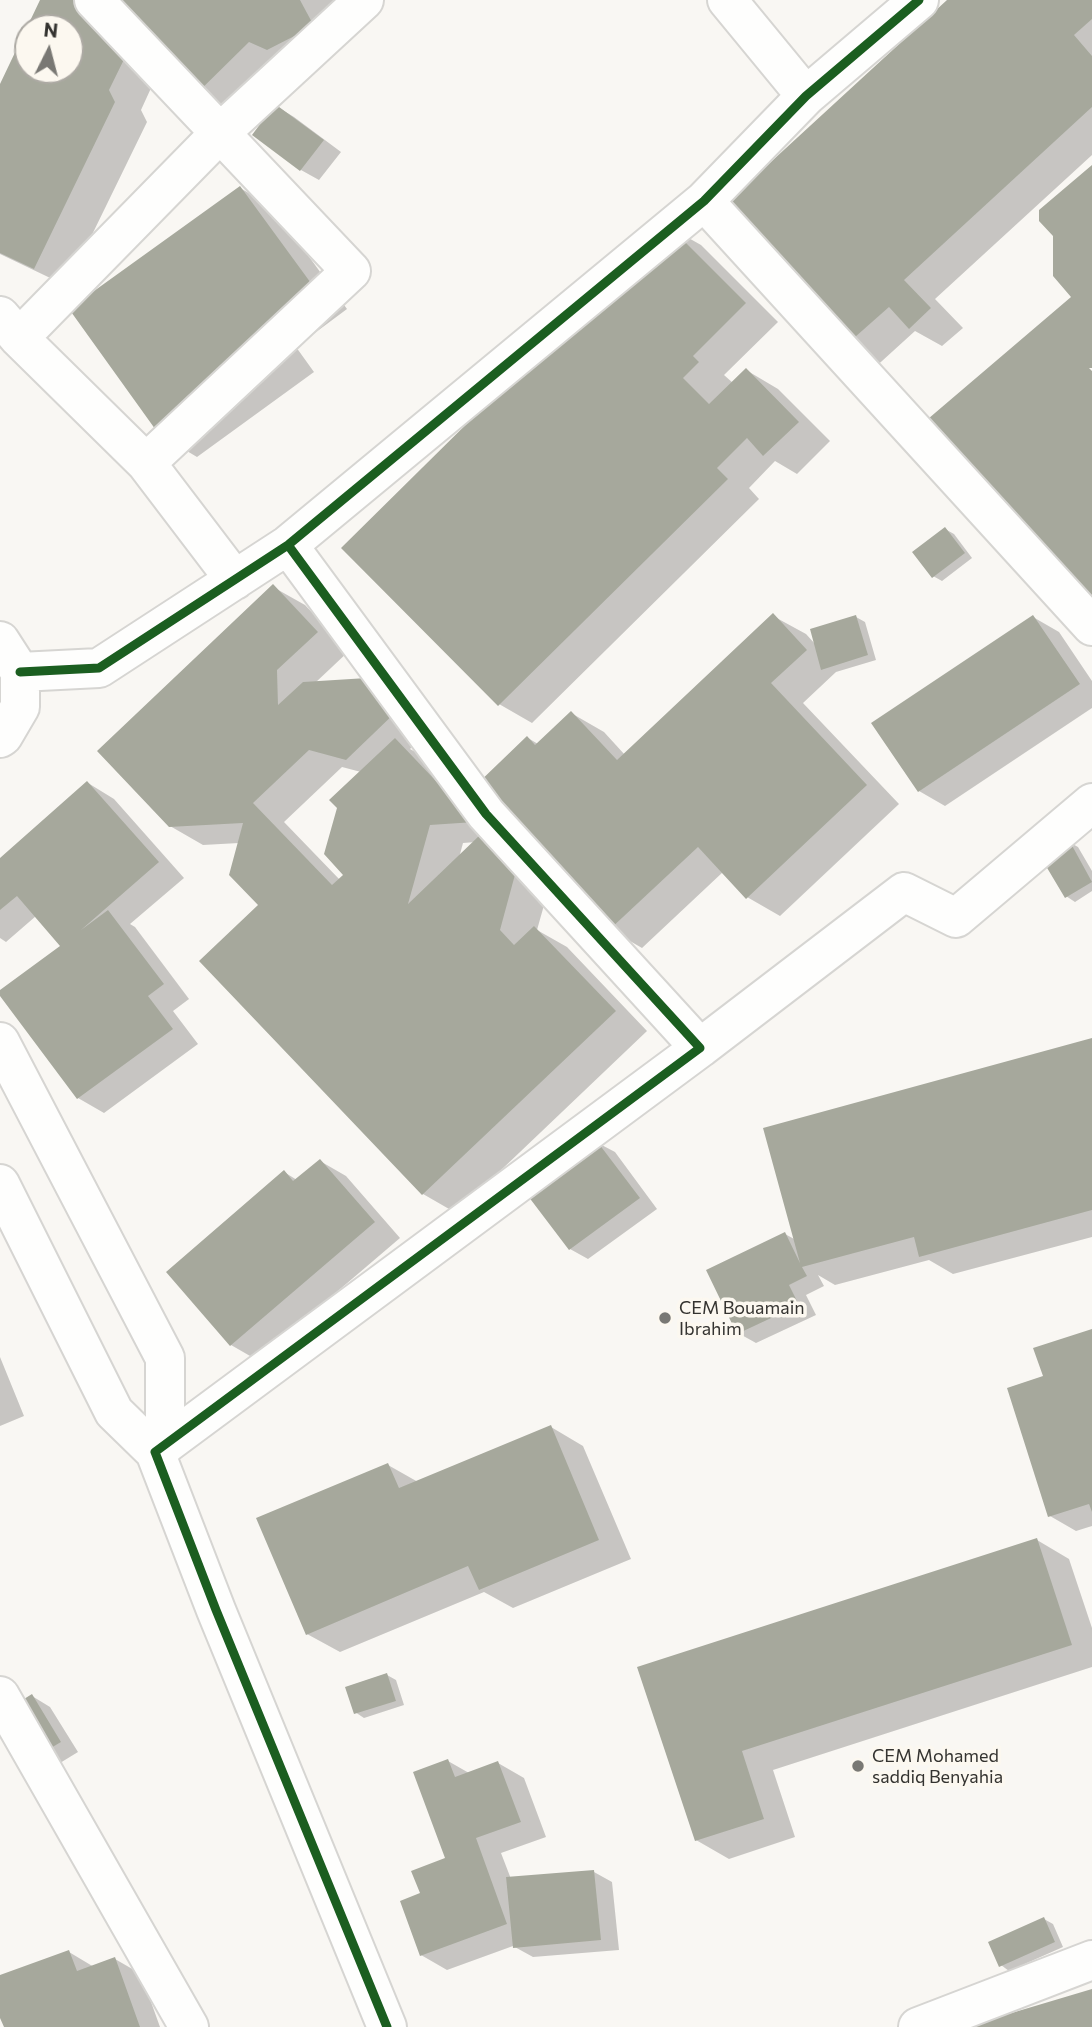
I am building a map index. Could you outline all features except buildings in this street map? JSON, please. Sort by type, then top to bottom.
[{"type":"street","points":[[94,0],[351,271],[146,463]]},
{"type":"street","points":[[235,580],[146,463],[9,327],[364,0]]},
{"type":"street","points":[[727,0],[806,96]]},
{"type":"street","points":[[0,738],[20,707],[10,656],[99,668],[288,545],[704,201],[806,96],[919,0]]},
{"type":"street","points":[[704,201],[1092,626]]},
{"type":"street","points":[[288,545],[486,814],[700,1048]]},
{"type":"street","points":[[160,1448],[700,1048],[905,892],[956,918],[1092,803]]},
{"type":"street","points":[[0,1042],[165,1358],[160,1448],[221,1623],[387,2027]]},
{"type":"street","points":[[0,1185],[114,1412],[160,1448]]},
{"type":"street","points":[[0,1696],[189,2027]]},
{"type":"street","points":[[918,2027],[1092,1960]]},
{"type":"cycle path","points":[[20,672],[99,668],[288,545],[704,201],[806,96],[919,0]]},
{"type":"cycle path","points":[[288,545],[486,814],[700,1048],[155,1452],[216,1610],[387,2027]]},
{"type":"place","name":"CEM Bouamain Ibrahim","points":[[665,1318]]},
{"type":"place","name":"CEM Mohamed saddiq Benyahia","points":[[858,1766]]}]
